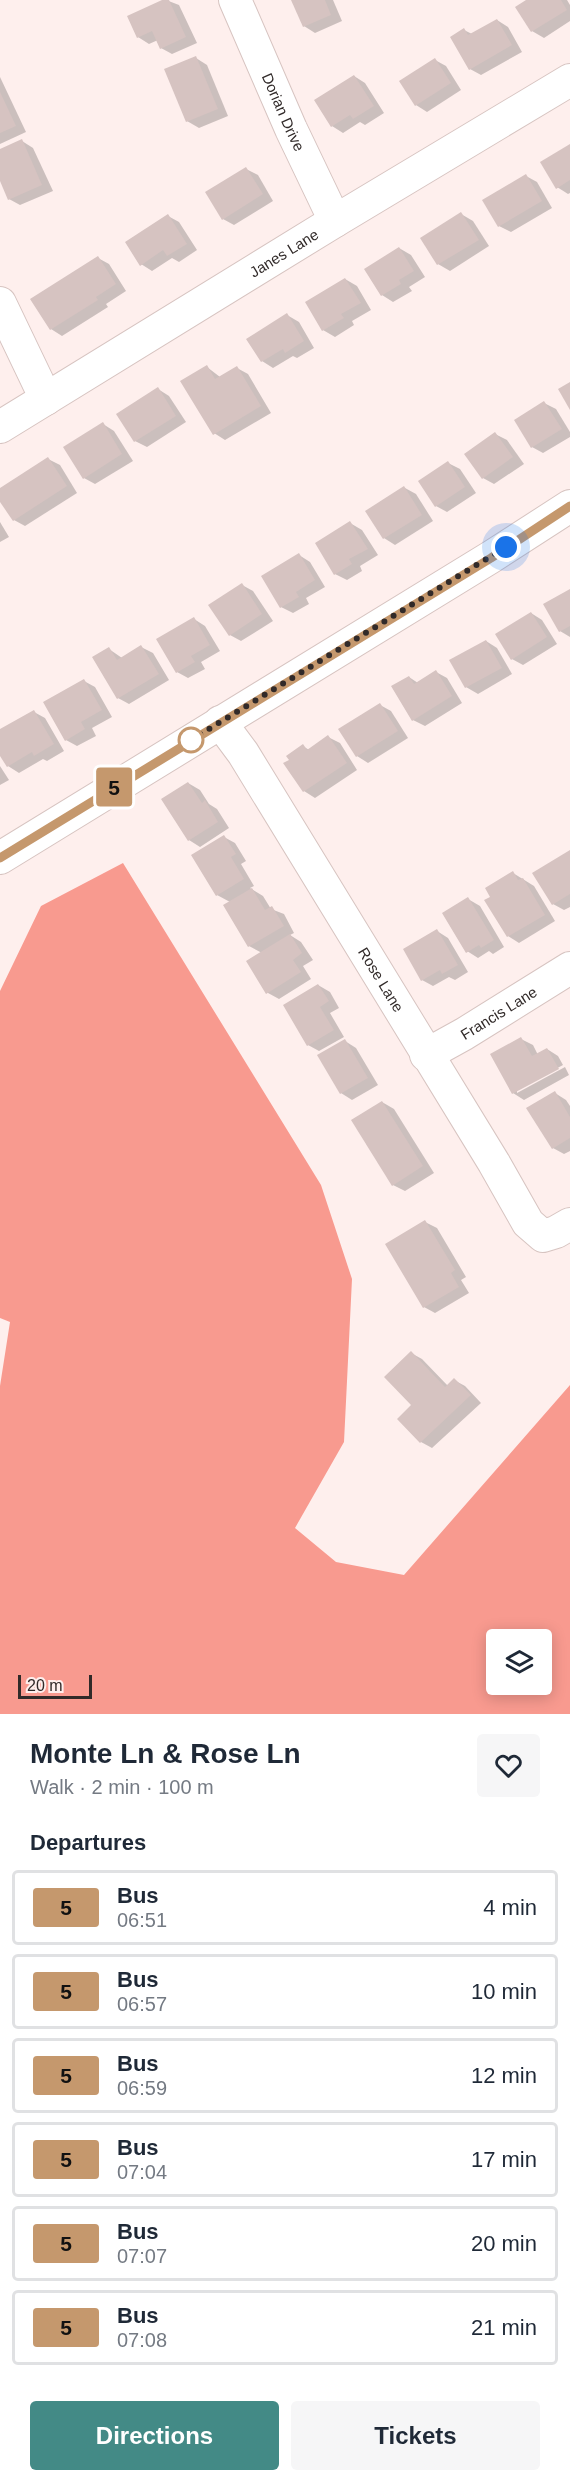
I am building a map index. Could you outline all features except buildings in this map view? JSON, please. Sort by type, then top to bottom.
[{"type":"street","name":"Dorian Drive","points":[[235,0],[291,129],[335,221]]},
{"type":"street","name":"Janes Lane","points":[[0,427],[570,80]]},
{"type":"street","points":[[0,303],[46,399]]},
{"type":"street","points":[[0,858],[491,558],[570,506]]},
{"type":"street","name":"Rose Lane","points":[[220,722],[243,753],[494,1163],[528,1223],[557,1230]]},
{"type":"street","name":"Francis Lane","points":[[426,1055],[570,968]]},
{"type":"shaded area","points":[[123,863],[321,1185],[352,1279],[344,1442],[295,1528],[336,1562],[404,1575],[570,1385],[570,1714],[0,1714],[0,1386],[10,1322],[0,1318],[0,991],[41,906]]},
{"type":"bus line","name":"5","points":[[0,858],[491,558],[570,506]]},
{"type":"route","points":[[191,740],[506,547]]}]
